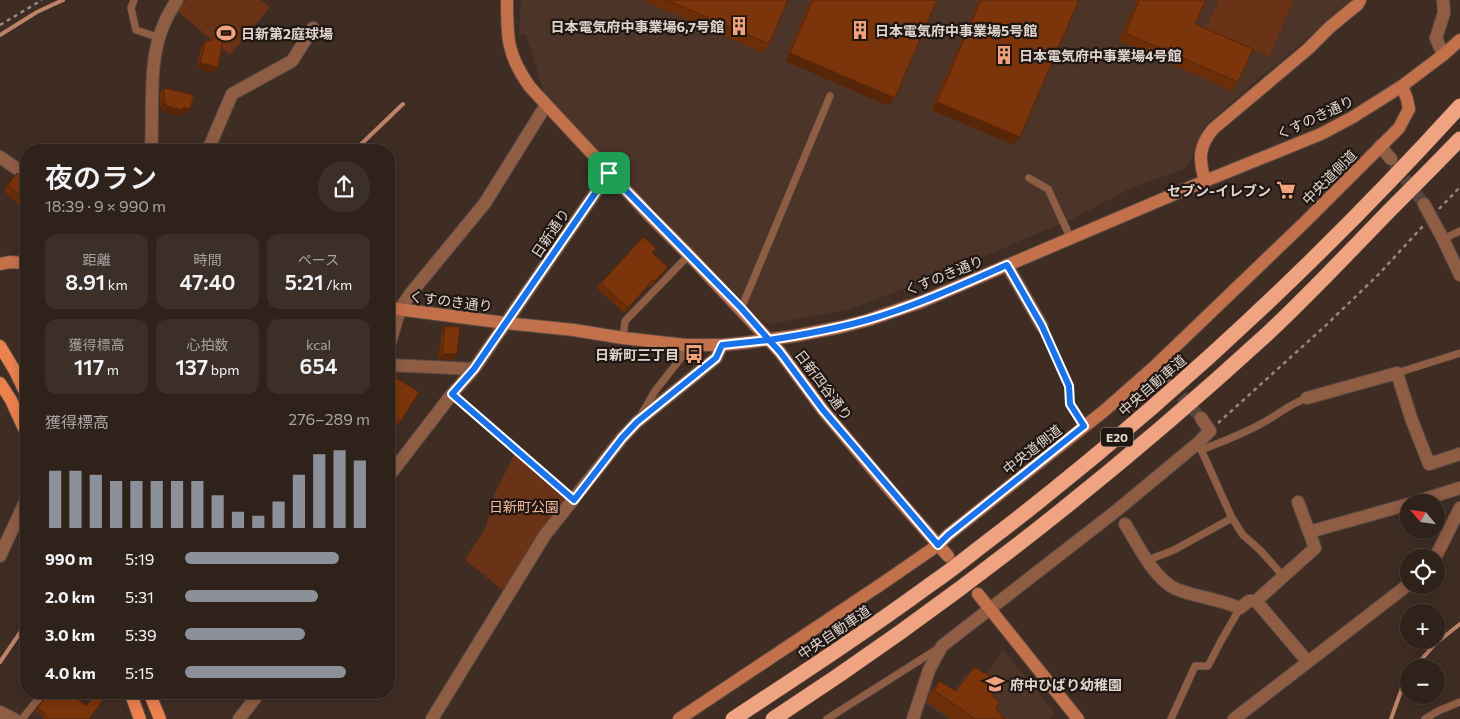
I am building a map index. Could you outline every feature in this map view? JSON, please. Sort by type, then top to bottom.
[{"type":"highway","name":"中央自動車道","points":[[733,719],[826,658],[932,584],[1050,493],[1152,408],[1254,316],[1322,250],[1460,106]]},
{"type":"highway","name":"E20","points":[[774,719],[839,676],[947,599],[1061,511],[1165,425],[1267,334],[1460,139]]},
{"type":"main road","points":[[0,346],[20,381]]},
{"type":"main road","points":[[0,383],[20,421]]},
{"type":"main road","points":[[133,699],[140,719]]},
{"type":"main road","points":[[152,699],[160,719]]},
{"type":"street","points":[[151,144],[152,88],[156,56],[163,25],[177,0]]},
{"type":"street","points":[[507,0],[508,42],[512,57],[522,76],[609,173]]},
{"type":"street","points":[[1205,181],[1201,166],[1201,152],[1212,129],[1308,49],[1330,27],[1358,4],[1360,0]]},
{"type":"street","points":[[1443,55],[1436,38],[1444,13],[1444,0]]},
{"type":"street","points":[[211,144],[232,94],[292,60],[312,28]]},
{"type":"street","name":"くすのき通り","points":[[395,309],[574,330],[623,338],[686,344],[722,345],[816,333],[868,320],[921,302],[1205,181],[1321,134],[1353,117],[1402,86],[1460,40]]},
{"type":"street","name":"中央道側道","points":[[679,719],[938,545],[1084,426],[1154,366],[1305,222],[1399,128],[1409,109],[1402,86]]},
{"type":"street","points":[[395,308],[411,294],[485,203],[546,105]]},
{"type":"street","points":[[1380,146],[1391,159]]},
{"type":"street","points":[[0,157],[20,171]]},
{"type":"street","name":"日新四谷通り","points":[[609,173],[741,308],[780,352],[823,410],[948,556]]},
{"type":"street","name":"日新通り","points":[[395,468],[452,394],[474,369],[609,173]]},
{"type":"street","points":[[1424,204],[1460,275]]},
{"type":"street","points":[[0,264],[20,262]]},
{"type":"street","points":[[1007,265],[1042,326]]},
{"type":"street","points":[[432,719],[545,535],[622,438],[637,422],[716,358],[722,345]]},
{"type":"street","points":[[395,365],[474,369]]},
{"type":"street","points":[[1154,366],[1164,378]]},
{"type":"street","points":[[1307,398],[1397,373],[1411,418],[1429,464],[1460,454]]},
{"type":"street","points":[[913,719],[929,670],[942,646],[1200,446],[1210,431],[1201,418]]},
{"type":"street","points":[[1440,494],[1460,488]]},
{"type":"street","points":[[1256,601],[1315,548],[1298,502]]},
{"type":"street","points":[[1309,532],[1400,507]]},
{"type":"street","points":[[1440,549],[1460,508]]},
{"type":"street","points":[[0,556],[20,513]]},
{"type":"street","points":[[1125,524],[1162,579],[1174,588],[1240,608],[1249,600],[1256,601],[1308,662]]},
{"type":"street","points":[[1234,719],[1400,591]]},
{"type":"street","points":[[978,594],[1078,719]]},
{"type":"street","points":[[239,719],[255,699]]},
{"type":"street","points":[[0,712],[14,719]]},
{"type":"lane","points":[[134,0],[131,8],[136,30],[160,38]]},
{"type":"lane","points":[[741,308],[830,96]]},
{"type":"lane","points":[[1029,178],[1048,189],[1071,238]]},
{"type":"lane","points":[[1443,239],[1460,231]]},
{"type":"lane","points":[[623,338],[625,321],[689,255]]},
{"type":"lane","points":[[1042,326],[1069,386],[1070,404],[1084,426]]},
{"type":"lane","points":[[637,422],[655,391],[681,358],[686,344]]},
{"type":"lane","points":[[1397,373],[1460,354]]},
{"type":"lane","points":[[1283,576],[1261,551],[1243,535],[1232,518],[1200,446],[1240,435],[1266,421],[1294,402],[1307,398]]},
{"type":"lane","points":[[1148,560],[1174,550],[1232,518]]},
{"type":"lane","points":[[1171,719],[1195,666],[1208,666],[1240,608]]},
{"type":"lane","points":[[827,719],[942,646]]},
{"type":"lane","points":[[22,719],[38,699]]},
{"type":"lane","points":[[1425,719],[1438,711],[1460,702]]},
{"type":"path","points":[[0,25],[42,0]]},
{"type":"path","points":[[1210,431],[1364,288],[1460,187]]},
{"type":"path","points":[[452,394],[574,500]]},
{"type":"shaded area","points":[[521,0],[1351,0],[1350,3],[1204,127],[1187,168],[1131,188],[1072,219],[940,275],[850,309],[771,324],[760,319],[623,179],[544,91],[526,35],[519,34]]},
{"type":"shaded area","name":"府中ひばり幼稚園","points":[[1003,650],[1055,713],[1050,719],[948,719],[923,702],[928,687],[947,700],[965,675],[980,681]]},
{"type":"green space","name":"日新第2庭球場","points":[[186,0],[261,0],[270,7],[230,55],[177,11]]},
{"type":"green space","points":[[1219,0],[1294,0],[1269,57],[1206,28]]},
{"type":"green space","name":"日新町公園","points":[[516,451],[566,500],[504,591],[465,560],[486,527],[495,493]]},
{"type":"building","name":"日本電気府中事業場6,7号館","points":[[667,0],[788,0],[769,44]]},
{"type":"building","name":"日本電気府中事業場5号館","points":[[813,0],[937,0],[895,98],[790,53]]},
{"type":"building","name":"日本電気府中事業場4号館","points":[[981,0],[1079,0],[1020,137],[937,102]]},
{"type":"building","points":[[1139,0],[1206,0],[1195,24],[1253,49],[1238,82],[1125,33]]},
{"type":"building","points":[[211,38],[223,40],[218,67],[200,63],[206,40],[211,41]]},
{"type":"building","points":[[164,88],[194,95],[190,109],[183,107],[183,110],[166,106],[167,104],[164,103]]},
{"type":"building","points":[[17,173],[20,176],[20,196],[8,185]]},
{"type":"building","points":[[643,237],[656,248],[652,253],[668,267],[655,281],[653,280],[628,308],[601,283]]},
{"type":"building","points":[[445,326],[460,327],[457,354],[442,354]]},
{"type":"building","points":[[395,372],[398,376],[396,378],[419,392],[401,421],[399,420],[395,426]]},
{"type":"building","points":[[974,667],[994,678],[991,683],[993,697],[1000,702],[996,709],[1005,719],[975,719],[935,691],[939,681],[956,691]]},
{"type":"building","points":[[44,699],[77,699],[86,706],[92,699],[104,699],[89,719],[50,719],[37,708]]},
{"type":"waterway","points":[[0,35],[37,12],[63,0]]},
{"type":"waterway","points":[[361,144],[403,104]]},
{"type":"waterway","points":[[1422,659],[1435,644],[1460,624]]},
{"type":"waterway","points":[[0,662],[20,633]]},
{"type":"waterway","points":[[1391,719],[1400,694]]},
{"type":"tunnel","points":[[1394,164],[1424,204]]},
{"type":"tunnel","points":[[1169,383],[1201,418]]},
{"type":"place","name":"日本電気府中事業場6,7号館","points":[[739,26]]},
{"type":"place","name":"日本電気府中事業場5号館","points":[[860,30]]},
{"type":"place","name":"日新第2庭球場","points":[[226,33]]},
{"type":"place","name":"日本電気府中事業場4号館","points":[[1004,55]]},
{"type":"place","name":"セブン-イレブン","points":[[1286,190]]},
{"type":"place","name":"日新町三丁目","points":[[694,354]]},
{"type":"place","name":"府中ひばり幼稚園","points":[[995,684]]},
{"type":"route","points":[[609,173],[474,369],[452,394],[574,500],[622,438],[637,422],[716,358],[722,345],[769,340],[823,410],[938,545],[1084,426],[1070,404],[1069,386],[1042,326],[1007,265],[894,312],[816,333],[769,340],[741,308],[609,173]]}]
